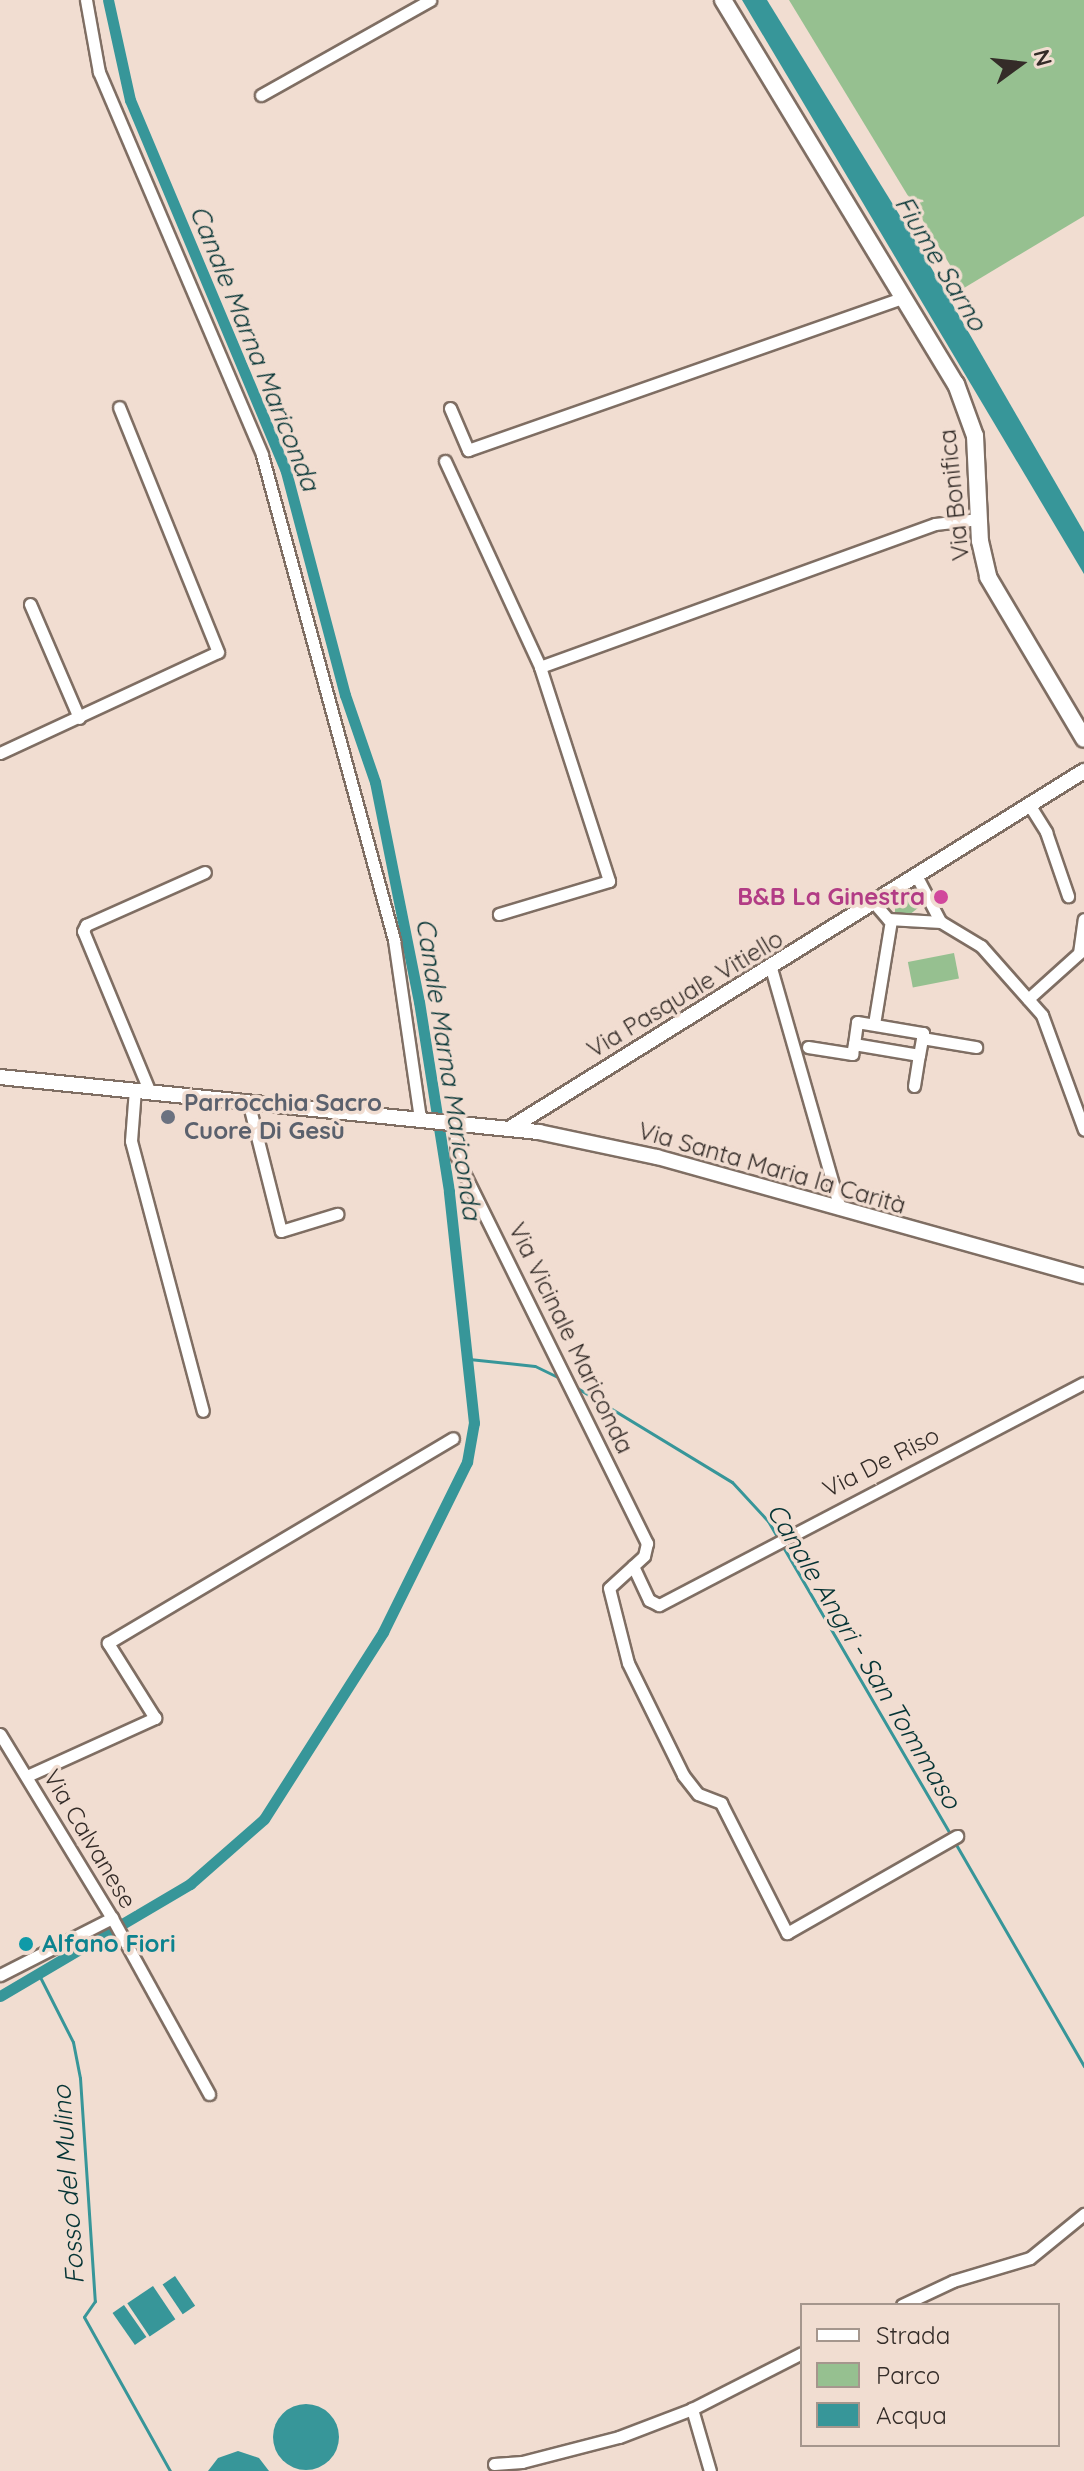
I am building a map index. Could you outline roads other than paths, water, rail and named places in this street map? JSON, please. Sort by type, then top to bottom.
[{"type":"main road","name":"Via Bonifica","points":[[723,0],[956,384],[971,421],[979,519],[988,577],[1084,739]]},
{"type":"street","points":[[86,0],[86,25],[99,72],[262,455],[394,940],[424,1119]]},
{"type":"street","points":[[261,95],[430,0]]},
{"type":"street","points":[[450,408],[468,450],[904,297]]},
{"type":"street","points":[[0,753],[218,652],[119,407]]},
{"type":"street","points":[[445,461],[540,667],[609,881],[499,914]]},
{"type":"street","points":[[540,667],[935,524],[979,519]]},
{"type":"street","points":[[30,604],[79,718]]},
{"type":"street","name":"Via Pasquale Vitiello","points":[[512,1127],[875,904],[1084,771]]},
{"type":"street","points":[[1030,806],[1046,832],[1068,896]]},
{"type":"street","points":[[203,1411],[131,1141],[142,1090],[83,931],[86,925],[205,872]]},
{"type":"street","points":[[917,877],[941,922]]},
{"type":"street","points":[[913,918],[923,909],[925,893]]},
{"type":"street","points":[[875,904],[891,920]]},
{"type":"street","points":[[891,920],[913,918],[941,922],[981,946],[1028,999],[1047,1026],[1084,1130]]},
{"type":"street","points":[[1028,999],[1079,953],[1084,919]]},
{"type":"street","points":[[874,1024],[891,920]]},
{"type":"street","points":[[771,968],[840,1208]]},
{"type":"street","points":[[808,1047],[852,1054],[857,1022],[923,1033],[914,1086]]},
{"type":"street","points":[[922,1038],[976,1047]]},
{"type":"street","points":[[854,1044],[919,1055]]},
{"type":"street","name":"Via Santa Maria la Carità","points":[[0,1077],[512,1127],[614,1147],[1084,1276]]},
{"type":"street","points":[[248,1101],[281,1231],[337,1214]]},
{"type":"street","name":"Via Vicinale Mariconda","points":[[450,1121],[457,1156],[465,1175],[647,1543],[644,1556],[633,1566]]},
{"type":"street","name":"Via De Riso","points":[[633,1566],[649,1600],[659,1605],[779,1539],[1084,1383]]},
{"type":"street","points":[[27,1776],[155,1718],[108,1643],[453,1438]]},
{"type":"street","points":[[633,1566],[611,1583],[608,1593],[636,1681],[690,1787],[721,1803],[787,1933],[952,1838]]},
{"type":"street","name":"Via Calvanese","points":[[0,1734],[113,1919],[209,2094]]},
{"type":"street","points":[[0,1975],[113,1919]]},
{"type":"street","points":[[906,2303],[953,2281],[1030,2258],[1084,2214]]},
{"type":"street","points":[[494,2464],[522,2462],[619,2437],[692,2409],[800,2354]]},
{"type":"street","points":[[692,2409],[710,2471]]},
{"type":"water","name":"Fiume Sarno","points":[[742,0],[767,0],[921,250],[1084,532],[1084,574]]},
{"type":"water","points":[[175,2276],[195,2306],[183,2314],[163,2284]]},
{"type":"water","points":[[153,2286],[175,2319],[150,2336],[127,2303]]},
{"type":"water","points":[[124,2305],[146,2337],[135,2345],[113,2313]]},
{"type":"water","points":[[306,2404],[319,2407],[329,2414],[336,2424],[339,2437],[336,2450],[329,2460],[319,2467],[306,2470],[293,2467],[283,2460],[276,2450],[273,2437],[276,2424],[283,2414],[293,2407]]},
{"type":"water","points":[[238,2451],[259,2458],[269,2471],[208,2471],[218,2458]]},
{"type":"waterway","name":"Canale Marna Mariconda","points":[[0,1996],[190,1884],[264,1819],[383,1632],[467,1462],[474,1423],[449,1191],[419,1002],[375,782],[345,695],[286,471],[130,100],[108,0]]},
{"type":"waterway","name":"Canale Angri - San Tommaso","points":[[469,1359],[535,1366],[560,1378]]},
{"type":"waterway","name":"Canale Angri - San Tommaso","points":[[574,1386],[732,1482],[768,1521],[950,1834]]},
{"type":"waterway","name":"Canale Angri - San Tommaso","points":[[954,1841],[1084,2066]]},
{"type":"waterway","name":"Fosso del Mulino","points":[[39,1975],[73,2042],[80,2078],[95,2301],[84,2317],[170,2471]]},
{"type":"place","name":"B&B La Ginestra","points":[[941,897]]},
{"type":"place","name":"Parrocchia Sacro Cuore Di Gesù","points":[[168,1117]]},
{"type":"place","name":"Alfano Fiori","points":[[26,1944]]}]
